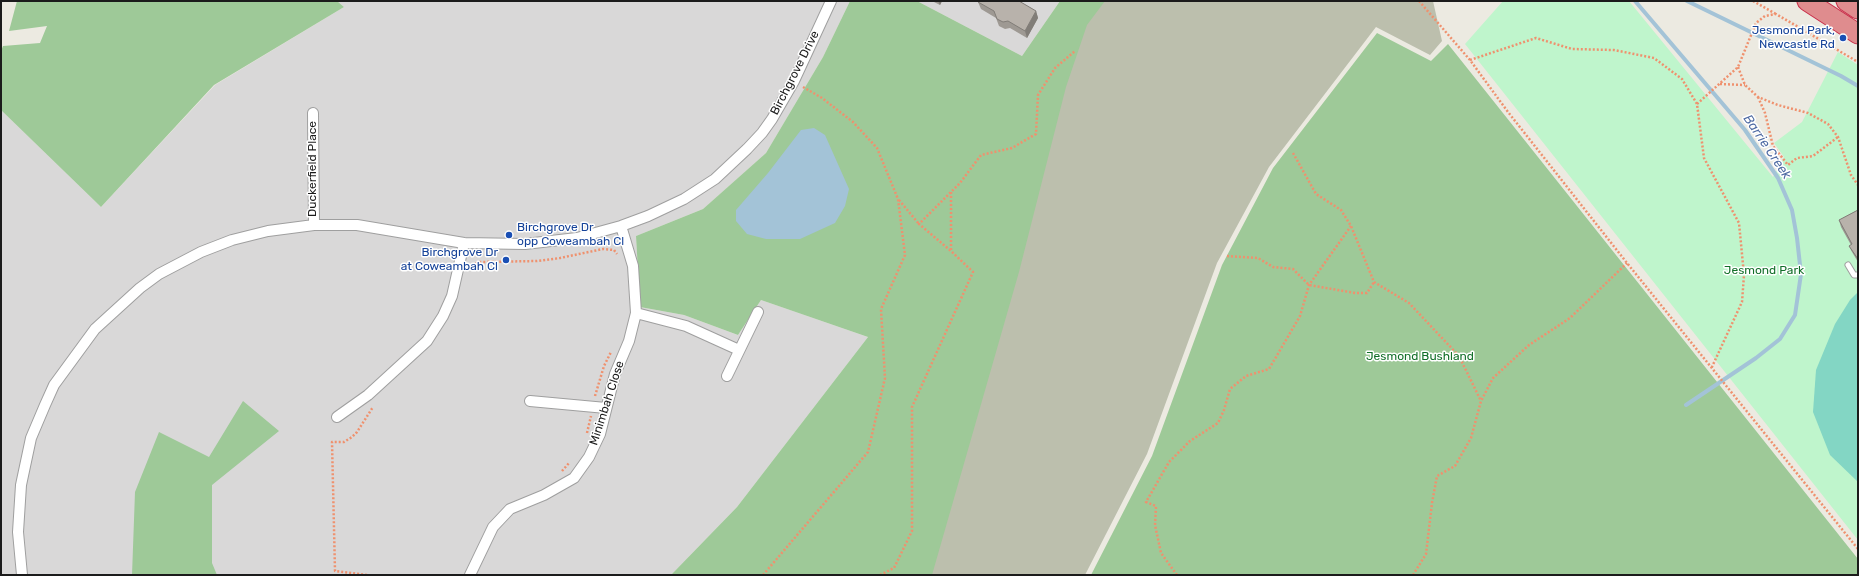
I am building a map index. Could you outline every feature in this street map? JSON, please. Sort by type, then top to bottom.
[{"type":"highway","points":[[1807,1],[1858,34]]},
{"type":"highway","points":[[1846,1],[1858,9]]},
{"type":"street","name":"Birchgrove Drive","points":[[22,575],[18,532],[18,508],[23,473],[32,438],[54,385],[95,329],[140,288],[159,274],[200,252],[232,240],[268,231],[314,225],[357,225],[464,244],[525,244],[577,238],[621,226],[672,206],[697,192],[715,179],[762,133],[776,113],[794,81],[831,1]]},
{"type":"street","name":"Duckerfield Place","points":[[313,113],[314,225]]},
{"type":"street","name":"Minimbah Close","points":[[470,575],[492,528],[510,509],[544,495],[574,478],[589,457],[600,434],[615,374],[629,341],[636,314],[633,266],[621,226]]},
{"type":"street","points":[[337,417],[368,395],[427,341],[443,316],[452,296],[464,244]]},
{"type":"street","points":[[727,376],[758,312]]},
{"type":"street","points":[[636,314],[686,326],[739,350]]},
{"type":"street","points":[[530,401],[606,408]]},
{"type":"lane","points":[[1848,265],[1854,275],[1858,276]]},
{"type":"path","points":[[1419,1],[1470,60],[1508,112],[1711,369],[1858,549]]},
{"type":"path","points":[[1753,1],[1858,62]]},
{"type":"path","points":[[1697,104],[1704,95],[1738,67],[1756,23],[1766,16],[1776,14]]},
{"type":"path","points":[[1470,60],[1536,38],[1572,49],[1614,50],[1654,58],[1682,79],[1697,104],[1704,158],[1739,223],[1744,275],[1742,302],[1711,369]]},
{"type":"path","points":[[919,224],[960,183],[980,155],[1012,148],[1036,134],[1038,95],[1055,68],[1075,51]]},
{"type":"path","points":[[1738,67],[1745,86],[1758,97],[1778,105],[1808,113],[1828,124],[1838,137],[1851,174],[1858,185]]},
{"type":"path","points":[[763,575],[868,452],[885,378],[880,309],[906,256],[898,199],[877,148],[853,122],[822,98],[794,81]]},
{"type":"path","points":[[1719,84],[1745,86]]},
{"type":"path","points":[[1758,97],[1765,113],[1773,146],[1788,165],[1797,158],[1813,156],[1838,137]]},
{"type":"path","points":[[1293,152],[1316,194],[1341,210],[1351,226],[1374,282],[1409,303],[1459,356],[1481,401]]},
{"type":"path","points":[[951,192],[951,251]]},
{"type":"path","points":[[880,575],[894,568],[912,531],[912,407],[973,272],[919,224],[898,199]]},
{"type":"path","points":[[1177,575],[1161,553],[1155,525],[1156,506],[1146,502],[1169,462],[1190,441],[1218,423],[1230,390],[1246,376],[1269,369],[1300,316],[1309,285],[1351,226]]},
{"type":"path","points":[[469,273],[474,264],[480,262],[537,261],[608,249],[614,250],[619,257]]},
{"type":"path","points":[[1227,256],[1258,258],[1272,267],[1293,269],[1309,285],[1355,293],[1367,293],[1374,282]]},
{"type":"path","points":[[1413,575],[1426,554],[1437,476],[1455,466],[1471,438],[1481,401],[1493,378],[1529,346],[1570,318],[1627,263]]},
{"type":"path","points":[[584,438],[602,373],[612,348]]},
{"type":"path","points":[[332,442],[335,571],[367,575]]},
{"type":"path","points":[[557,474],[571,461]]},
{"type":"shaded area","points":[[337,1],[850,1],[823,57],[766,153],[703,209],[636,236],[640,307],[684,315],[738,335],[761,300],[868,337],[737,507],[671,575],[1,575],[1,110],[101,207],[215,85],[344,7]]},
{"type":"shaded area","points":[[917,1],[1060,1],[1022,56]]},
{"type":"shaded area","points":[[1060,1],[1433,1],[1442,41],[1430,55],[1376,27],[1269,167],[1217,263],[1147,454],[1085,575],[920,575]]},
{"type":"shaded area","points":[[814,128],[825,135],[849,189],[845,206],[835,223],[800,239],[766,239],[747,234],[736,221],[736,210],[768,173],[801,130]]},
{"type":"shaded area","points":[[1858,292],[1858,482],[1830,455],[1813,412],[1816,370],[1835,324],[1850,300]]},
{"type":"green space","points":[[17,1],[337,1],[344,7],[214,85],[101,207],[1,110],[1,51],[3,46],[40,43],[47,26],[9,31]]},
{"type":"green space","points":[[850,1],[917,1],[1022,56],[1060,1],[1105,1],[1087,25],[1066,87],[1019,272],[932,575],[671,575],[737,507],[868,337],[761,300],[738,335],[684,315],[640,307],[636,236],[703,209],[766,153],[823,57]]},
{"type":"green space","name":"Jesmond Park","points":[[1503,1],[1629,1],[1773,177],[1784,157],[1774,143],[1802,122],[1838,52],[1858,65],[1858,540],[1465,44]]},
{"type":"green space","name":"Jesmond Bushland","points":[[1377,33],[1431,61],[1448,44],[1858,559],[1858,575],[1091,575],[1152,456],[1222,265],[1273,168]]},
{"type":"green space","points":[[243,401],[279,431],[212,485],[212,563],[217,575],[132,575],[135,492],[159,432],[209,457]]},
{"type":"building","points":[[1019,1],[1036,11],[1025,31],[1008,21],[1003,22],[997,19],[994,11],[978,2]]},
{"type":"building","points":[[1858,210],[1858,259],[1849,246],[1852,244],[1839,220]]},
{"type":"waterway","name":"Barrie Creek","points":[[1635,1],[1745,130],[1778,178],[1792,210],[1797,238],[1801,274],[1795,315],[1780,339],[1756,358],[1686,405]]},
{"type":"waterway","points":[[1687,1],[1841,76],[1858,86]]},
{"type":"place","name":"Jesmond Park, Newcastle Rd","points":[[1843,38]]},
{"type":"place","name":"Birchgrove Dr opp Coweambah Cl","points":[[509,235]]},
{"type":"place","name":"Birchgrove Dr at Coweambah Cl","points":[[506,260]]}]
